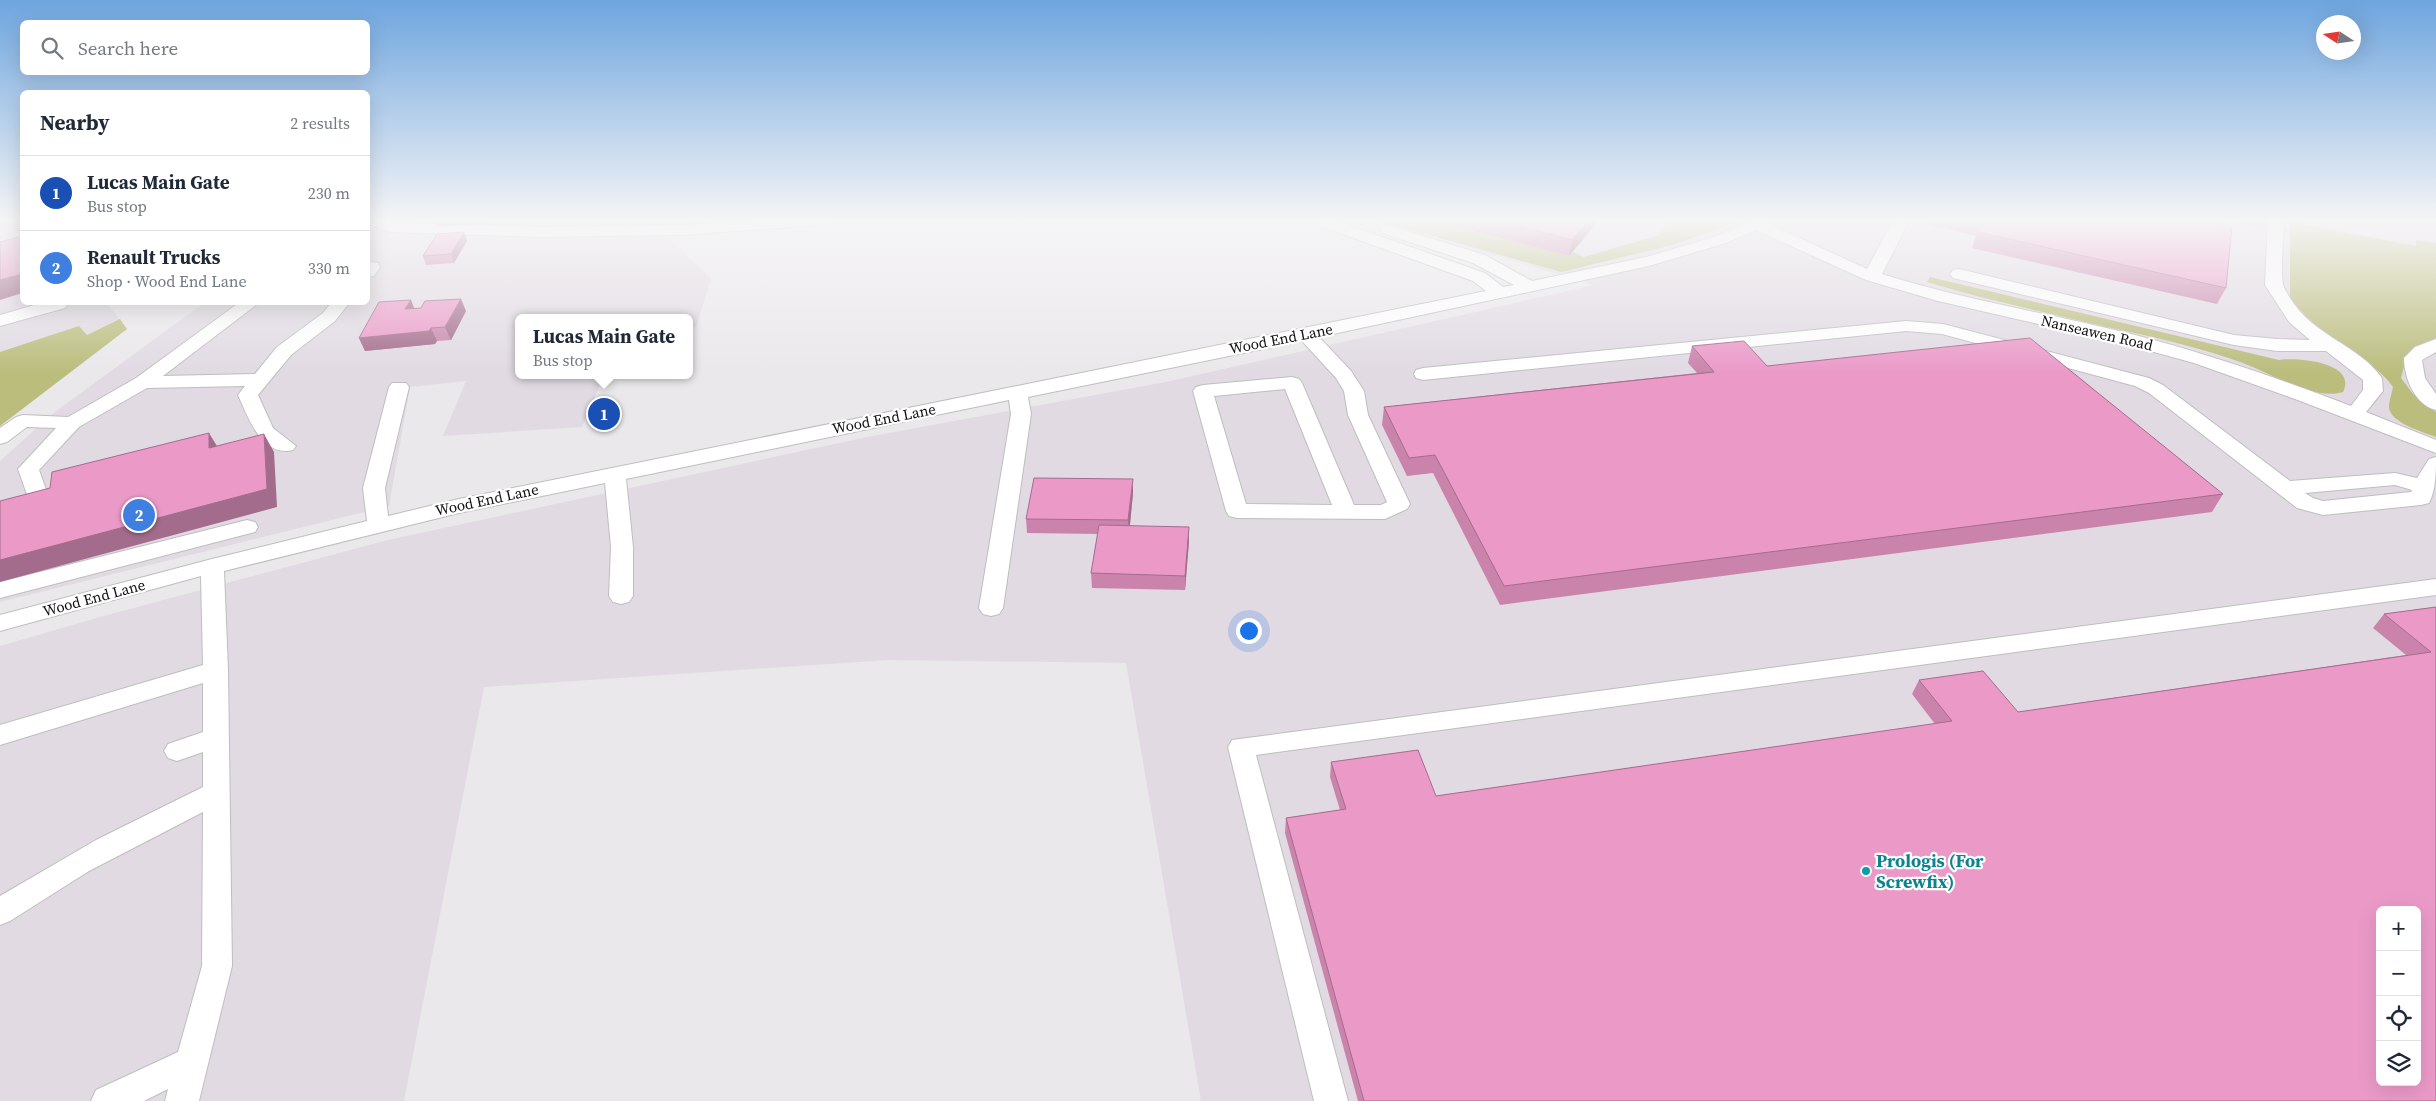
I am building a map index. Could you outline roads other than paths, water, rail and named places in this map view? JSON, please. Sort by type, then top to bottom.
[{"type":"street","points":[[1460,270],[1479,277],[1499,293]]},
{"type":"street","points":[[1499,270],[1524,284]]},
{"type":"street","name":"Wood End Lane","points":[[0,623],[212,566],[378,525],[615,474],[1306,334],[1499,293],[1524,284],[1594,270]]},
{"type":"street","name":"Nanseawen Road","points":[[1858,270],[1931,294],[2164,348],[2227,367],[2436,447]]},
{"type":"street","points":[[1872,276],[1875,270]]},
{"type":"street","points":[[2274,270],[2274,285],[2295,318],[2328,346],[2351,360],[2372,378],[2373,391],[2354,415]]},
{"type":"street","points":[[1959,274],[2234,340],[2277,345],[2328,346]]},
{"type":"street","points":[[0,321],[56,305]]},
{"type":"street","points":[[38,498],[28,469],[72,423],[143,382],[248,305]]},
{"type":"street","points":[[286,446],[264,431],[248,395],[284,351],[329,317],[339,305]]},
{"type":"street","points":[[1423,374],[1896,327],[1924,326],[1953,331],[2142,382],[2156,389],[2286,488],[2396,479],[2422,486],[2436,464]]},
{"type":"street","points":[[1306,334],[1344,375],[1354,391],[1358,415],[1399,504],[1385,512],[1346,512],[1237,511],[1203,392],[1292,383],[1346,512]]},
{"type":"street","points":[[2436,346],[2422,351],[2414,358],[2412,369],[2417,383],[2436,404]]},
{"type":"street","points":[[143,382],[260,380]]},
{"type":"street","points":[[378,525],[374,488],[399,387]]},
{"type":"street","points":[[991,608],[1021,414],[1018,392]]},
{"type":"street","points":[[0,438],[23,421],[72,423]]},
{"type":"street","points":[[615,474],[622,547],[621,596]]},
{"type":"street","points":[[0,590],[248,527]]},
{"type":"street","points":[[182,1101],[216,966],[216,670],[212,566]]},
{"type":"street","points":[[1331,1101],[1241,747],[2436,587]]},
{"type":"street","points":[[0,734],[216,670]]},
{"type":"street","points":[[177,750],[216,738]]},
{"type":"street","points":[[0,912],[53,876],[152,823],[216,793]]},
{"type":"street","points":[[108,1101],[192,1062]]},
{"type":"place","name":"Lucas Main Gate","points":[[604,414]]},
{"type":"place","name":"Renault Trucks","points":[[139,515]]},
{"type":"place","name":"Prologis (For Screwfix)","points":[[1866,871]]}]
